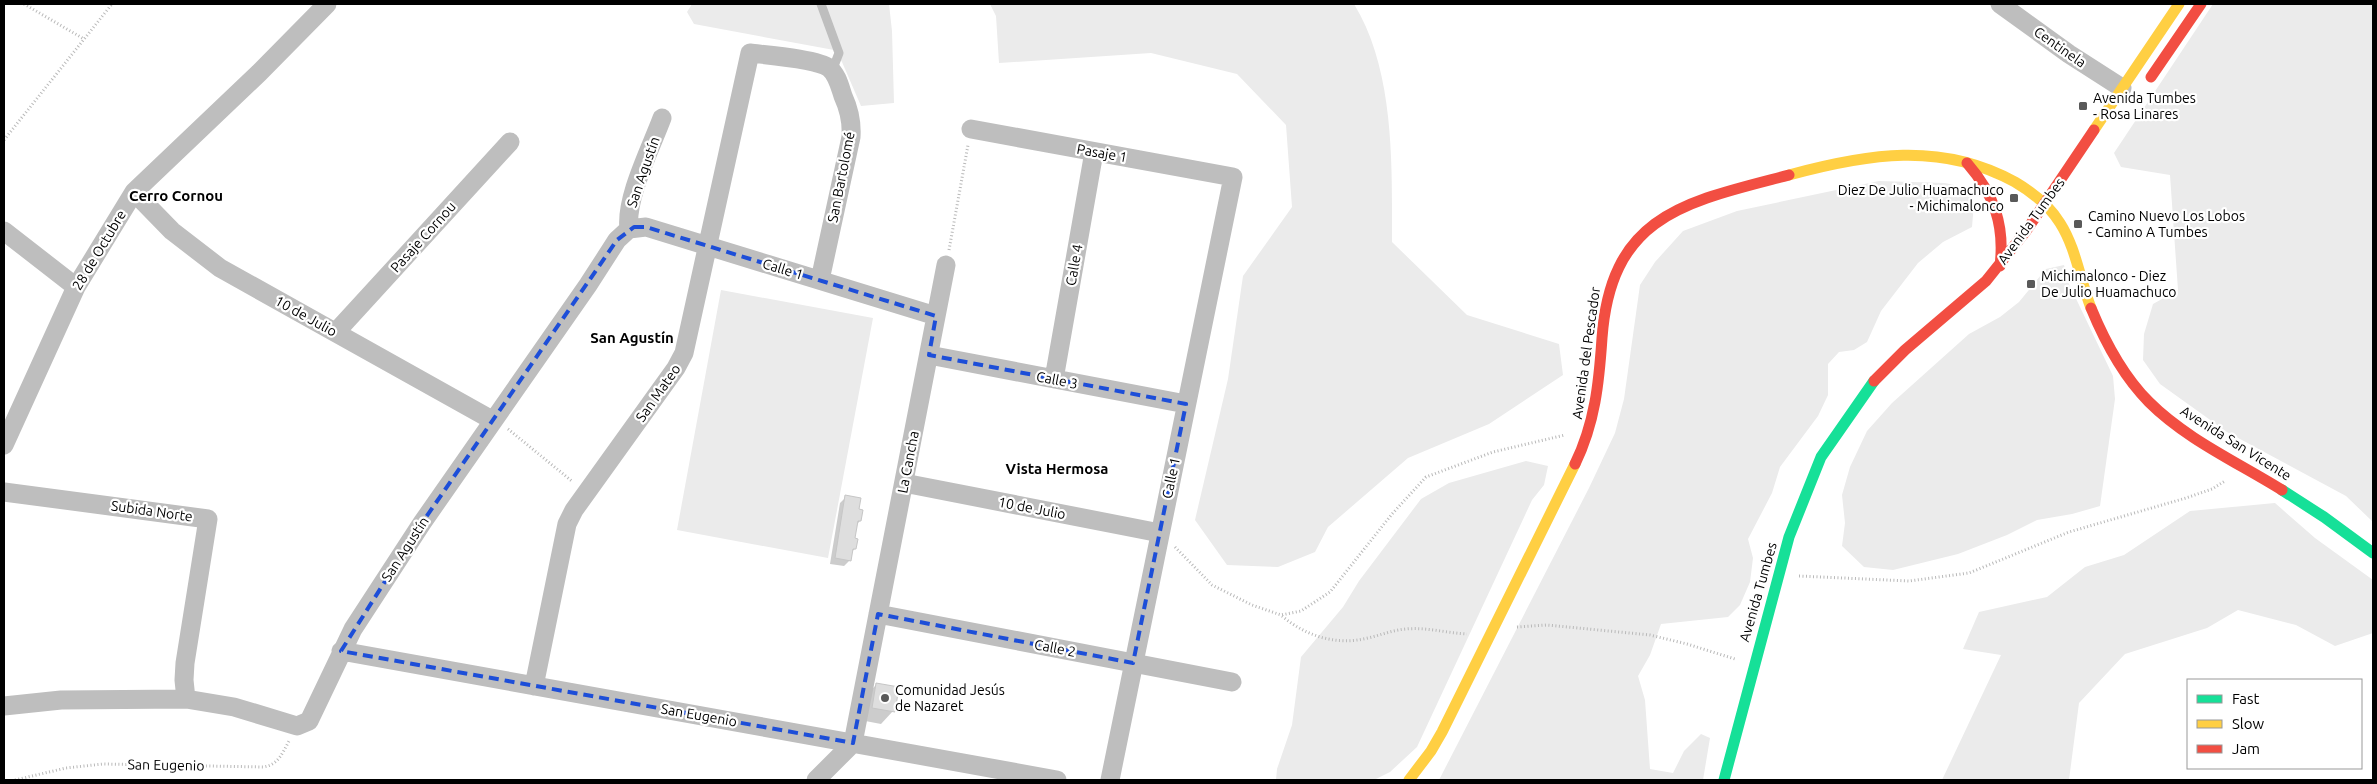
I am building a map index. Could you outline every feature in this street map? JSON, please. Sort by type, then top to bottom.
[{"type":"street","name":"28 de Octubre","points":[[4,445],[76,287],[134,192],[259,73],[327,4]]},
{"type":"street","name":"Centinela","points":[[2000,4],[2069,54],[2122,88]]},
{"type":"street","name":"Avenida Tumbes","points":[[1724,780],[1778,575],[1811,478],[1825,450],[1870,385],[1890,364],[1969,296],[2000,266],[2179,4]]},
{"type":"street","points":[[2146,84],[2202,4]]},
{"type":"street","name":"San Mateo","points":[[534,686],[564,533],[570,517],[680,361],[686,344],[750,53],[816,63],[832,71]]},
{"type":"street","name":"San Bartolomé","points":[[820,280],[851,137],[851,122],[847,105],[832,71]]},
{"type":"street","name":"San Agustín","points":[[297,726],[305,724],[311,717],[341,651],[422,522],[588,286],[617,240],[629,229],[628,216],[631,200],[662,118]]},
{"type":"street","name":"Pasaje 1","points":[[971,130],[1233,177]]},
{"type":"street","name":"Pasaje Cornou","points":[[336,332],[510,142]]},
{"type":"street","name":"Calle 4","points":[[1054,379],[1094,152]]},
{"type":"street","name":"Avenida del Pescador","points":[[1409,780],[1442,732],[1578,461],[1590,430],[1598,390],[1606,303],[1610,286],[1626,254],[1636,240],[1664,216],[1699,199],[1849,160],[1912,155],[1966,162],[2015,182],[2044,203]]},
{"type":"street","points":[[1966,162],[1985,184],[1999,214],[2003,241],[2000,266]]},
{"type":"street","name":"Calle 1","points":[[1110,780],[1233,177]]},
{"type":"street","name":"10 de Julio","points":[[134,192],[172,230],[206,259],[492,420]]},
{"type":"street","name":"Avenida San Vicente","points":[[2044,203],[2058,211],[2083,288],[2099,328],[2120,366],[2148,401],[2175,424],[2333,522],[2373,553]]},
{"type":"street","name":"Avenida Tumbes","points":[[2047,227],[2058,211]]},
{"type":"street","name":"Calle 1","points":[[629,229],[646,227],[936,316]]},
{"type":"street","points":[[4,231],[76,287]]},
{"type":"street","name":"La Cancha","points":[[853,743],[946,265]]},
{"type":"street","name":"Calle 3","points":[[929,355],[1186,404]]},
{"type":"street","name":"Avenida Tumbes","points":[[1845,420],[1876,390],[1906,366]]},
{"type":"street","name":"10 de Julio","points":[[904,483],[1160,533]]},
{"type":"street","name":"Subida Norte","points":[[4,492],[208,519],[185,663],[186,700]]},
{"type":"street","name":"Calle 2","points":[[878,614],[1232,682]]},
{"type":"street","name":"San Eugenio","points":[[341,651],[1057,780]]},
{"type":"street","points":[[4,706],[61,700],[186,700],[234,707],[297,726]]},
{"type":"street","points":[[816,780],[853,743]]},
{"type":"lane","points":[[821,4],[839,53],[832,71]]},
{"type":"path","points":[[24,4],[84,39]]},
{"type":"path","points":[[4,140],[112,4]]},
{"type":"path","points":[[946,265],[971,130]]},
{"type":"path","points":[[492,420],[513,433],[586,493]]},
{"type":"path","points":[[1160,533],[1212,585],[1252,605],[1281,615],[1300,611],[1330,592],[1398,506],[1426,476],[1493,452],[1590,430]]},
{"type":"path","points":[[1778,575],[1909,581],[1969,574],[2069,532],[2212,489],[2246,468]]},
{"type":"path","name":"San Eugenio","points":[[15,780],[66,768],[103,764],[269,766],[279,759],[297,726]]},
{"type":"highlighted area","points":[[634,227],[646,227],[936,316],[929,355],[1186,404],[1133,663],[878,614],[853,743],[341,651],[422,523],[617,240]]},
{"type":"shaded area","points":[[692,4],[889,4],[892,31],[894,103],[861,106],[842,62],[834,50],[694,24],[687,12]]},
{"type":"shaded area","points":[[990,4],[1354,4],[1367,30],[1384,88],[1391,151],[1392,242],[1467,315],[1559,344],[1563,375],[1489,424],[1408,458],[1328,527],[1315,552],[1278,567],[1227,565],[1195,520],[1228,379],[1243,276],[1292,207],[1286,125],[1237,74],[1151,53],[999,63],[996,16]]},
{"type":"shaded area","points":[[2213,4],[2373,4],[2373,522],[2346,496],[2227,432],[2160,384],[2143,360],[2144,334],[2153,304],[2178,290],[2170,175],[2121,167],[2114,153]]},
{"type":"shaded area","points":[[1879,181],[1945,183],[1963,187],[1974,203],[1972,227],[1943,242],[1918,263],[1881,311],[1867,342],[1854,350],[1839,352],[1828,364],[1828,395],[1818,416],[1780,467],[1772,493],[1748,539],[1753,558],[1750,582],[1740,605],[1728,617],[1661,624],[1650,655],[1638,676],[1645,700],[1650,769],[1673,773],[1684,751],[1701,734],[1710,738],[1703,780],[1439,780],[1589,488],[1615,433],[1624,399],[1640,285],[1655,262],[1683,231],[1737,211]]},
{"type":"shaded area","points":[[2064,265],[2069,284],[2113,376],[2115,399],[2100,506],[2072,514],[2037,520],[2007,535],[1958,554],[1893,570],[1864,567],[1842,546],[1845,523],[1842,495],[1850,467],[1867,431],[1892,403],[1969,334],[2000,317],[2019,302],[2046,269]]},
{"type":"shaded area","points":[[721,290],[873,318],[828,558],[677,530]]},
{"type":"shaded area","points":[[1526,461],[1548,466],[1544,485],[1532,500],[1417,747],[1390,772],[1374,780],[1276,780],[1277,769],[1292,725],[1301,657],[1343,607],[1359,581],[1421,499],[1449,483]]},
{"type":"shaded area","points":[[2275,503],[2315,538],[2373,580],[2373,633],[2335,646],[2296,625],[2238,610],[2207,628],[2125,654],[2079,703],[2069,780],[1942,780],[2001,655],[1963,649],[1979,612],[2047,597],[2085,567],[2124,555],[2190,511]]},
{"type":"building","points":[[845,495],[861,498],[859,509],[863,510],[861,521],[858,521],[855,538],[858,539],[856,549],[853,549],[851,561],[835,558]]},
{"type":"building","name":"Comunidad Jesús de Nazaret","points":[[876,683],[899,687],[895,712],[872,708]]},
{"type":"traffic: fast","points":[[1724,780],[1789,537],[1821,457],[1874,381]]},
{"type":"traffic: fast","points":[[2282,490],[2324,517],[2373,553]]},
{"type":"traffic: slow","points":[[2094,130],[2179,4]]},
{"type":"traffic: slow","points":[[1789,175],[1846,161],[1903,155],[1931,156],[1987,169],[2028,190],[2056,216],[2074,253],[2091,308]]},
{"type":"traffic: slow","points":[[1409,780],[1431,751],[1442,732],[1575,464]]},
{"type":"traffic: jam","points":[[2151,77],[2201,4]]},
{"type":"traffic: jam","points":[[1874,381],[1905,350],[1986,281],[2026,231],[2094,130]]},
{"type":"traffic: jam","points":[[1967,163],[1984,186],[1996,211],[2001,237],[2000,266]]},
{"type":"traffic: jam","points":[[1575,464],[1592,418],[1608,297],[1621,264],[1638,239],[1660,220],[1687,206],[1718,194],[1789,175]]},
{"type":"traffic: jam","points":[[2091,308],[2102,333],[2123,370],[2149,402],[2195,439],[2282,490]]},
{"type":"place","name":"Avenida Tumbes - Rosa Linares","points":[[2083,106]]},
{"type":"place","name":"Diez De Julio Huamachuco - Michimalonco","points":[[2014,198]]},
{"type":"place","name":"Camino Nuevo Los Lobos - Camino A Tumbes","points":[[2078,224]]},
{"type":"place","name":"Michimalonco - Diez De Julio Huamachuco","points":[[2031,284]]},
{"type":"place","name":"Comunidad Jesús de Nazaret","points":[[885,698]]},
{"type":"district","name":"Cerro Cornou","points":[[176,196]]},
{"type":"district","name":"San Agustín","points":[[632,338]]},
{"type":"district","name":"Vista Hermosa","points":[[1057,469]]}]
